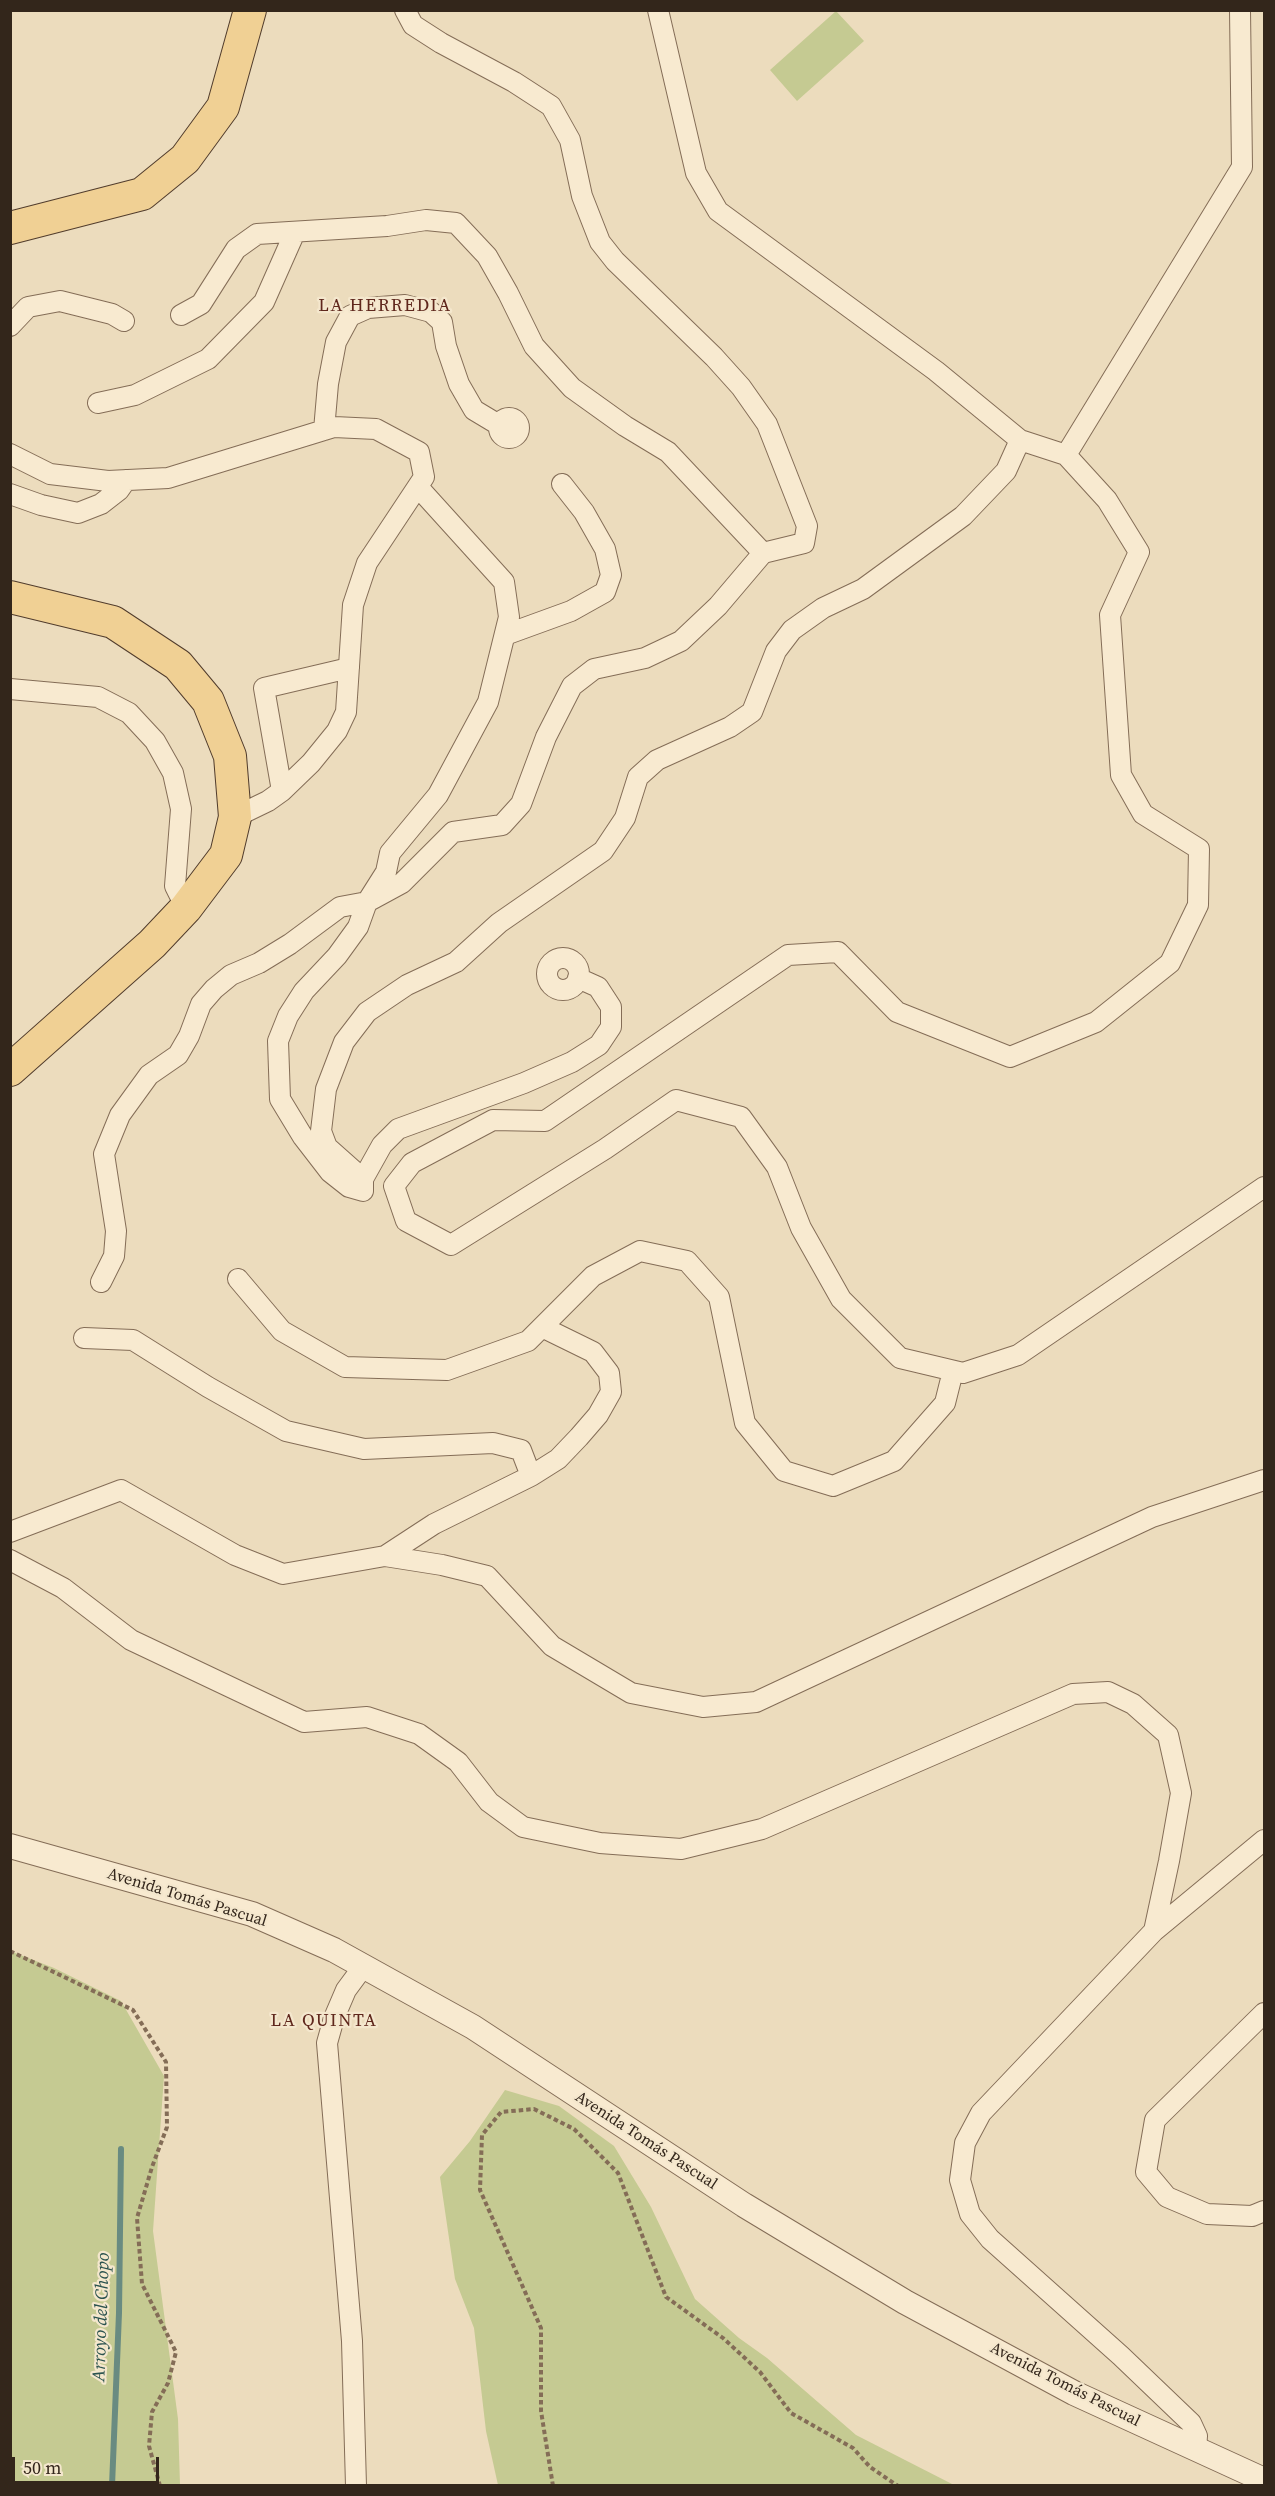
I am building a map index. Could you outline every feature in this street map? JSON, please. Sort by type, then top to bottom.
[{"type":"main road","points":[[10,228],[142,194],[185,159],[223,107],[250,10]]},
{"type":"main road","points":[[10,597],[113,622],[178,665],[208,701],[230,756],[236,817],[226,855],[186,908],[152,944],[10,1070]]},
{"type":"street","points":[[100,1282],[114,1256],[116,1231],[104,1154],[120,1115],[149,1075],[178,1055],[189,1036],[201,1004],[213,990],[231,975],[259,963],[290,944],[340,907],[367,902],[402,884],[453,832],[502,825],[521,804],[546,737],[572,686],[594,669],[645,658],[681,641],[718,606],[763,553],[804,543],[807,526],[767,424],[741,387],[714,357],[615,261],[600,242],[582,196],[570,140],[551,106],[514,82],[412,26],[405,10]]},
{"type":"street","points":[[658,10],[696,173],[718,211],[936,371],[1020,440],[1066,455],[1107,500],[1139,552],[1110,615],[1120,775],[1143,814],[1199,849],[1198,905],[1170,963],[1096,1022],[1010,1057],[897,1012],[838,952],[789,955],[545,1121],[493,1120],[412,1163],[394,1186],[406,1221],[451,1245],[605,1149],[676,1100],[741,1117],[777,1167],[801,1228],[841,1299],[900,1358],[963,1373],[1018,1355],[1264,1187]]},
{"type":"street","points":[[1066,455],[1242,167],[1240,10]]},
{"type":"street","points":[[181,315],[201,304],[236,249],[257,234],[387,226],[426,220],[456,224],[487,256],[534,346],[572,388],[625,426],[668,452],[763,553]]},
{"type":"street","points":[[98,403],[135,395],[208,359],[264,302],[295,232]]},
{"type":"street","points":[[10,326],[28,308],[60,301],[112,314],[124,321]]},
{"type":"street","points":[[324,430],[336,342],[350,316],[368,308],[405,305],[431,312],[442,322],[446,346],[459,384],[474,410],[499,424]]},
{"type":"street","points":[[10,454],[50,474],[108,481],[168,478],[334,427],[376,429],[420,452],[424,477],[367,563],[353,605],[346,712],[337,731],[311,763],[282,791],[268,801],[236,817]]},
{"type":"street","points":[[363,1179],[327,1147],[321,1131],[326,1089],[344,1042],[367,1012],[408,985],[456,962],[498,923],[603,851],[625,818],[638,777],[657,760],[730,727],[752,712],[776,651],[792,630],[823,608],[863,589],[963,516],[1006,471],[1020,440]]},
{"type":"street","points":[[10,494],[41,505],[78,513],[102,504],[119,490],[126,480]]},
{"type":"street","points":[[505,635],[571,611],[605,592],[611,575],[605,549],[584,512],[562,484]]},
{"type":"street","points":[[418,487],[504,582],[509,617],[505,635],[488,702],[438,795],[390,853],[386,872],[367,902],[358,927],[337,956],[304,991],[288,1016],[278,1041],[280,1099],[303,1137],[330,1172],[349,1187],[363,1191],[363,1179],[382,1145],[398,1129],[524,1083],[572,1062],[599,1046],[611,1027],[612,1007],[598,987],[578,978]]},
{"type":"street","points":[[282,791],[264,688],[350,668]]},
{"type":"street","points":[[10,689],[98,697],[129,713],[155,741],[173,772],[182,809],[175,886],[186,908]]},
{"type":"street","points":[[238,1279],[282,1331],[345,1367],[447,1370],[528,1341],[593,1276],[640,1251],[687,1261],[719,1297],[745,1423],[784,1471],[833,1486],[894,1461],[945,1403],[954,1371]]},
{"type":"street","points":[[385,1556],[434,1524],[531,1476],[558,1459],[598,1415],[611,1392],[609,1373],[593,1352],[542,1327]]},
{"type":"street","points":[[84,1338],[133,1340],[207,1387],[286,1431],[364,1449],[493,1443],[521,1450],[531,1476]]},
{"type":"street","points":[[10,1532],[121,1490],[235,1555],[283,1574],[385,1556],[442,1565],[487,1576],[552,1646],[632,1693],[703,1707],[756,1702],[1152,1517],[1264,1480]]},
{"type":"street","points":[[10,1560],[63,1588],[131,1640],[304,1722],[367,1717],[419,1734],[458,1762],[489,1802],[523,1827],[600,1843],[681,1848],[762,1829],[1073,1694],[1108,1692],[1133,1704],[1168,1735],[1181,1793],[1154,1931]]},
{"type":"street","points":[[1197,2449],[1197,2436],[1184,2415],[990,2239],[970,2214],[960,2180],[965,2143],[981,2113],[1154,1931],[1264,1840]]},
{"type":"street","name":"Avenida Tomás Pascual","points":[[10,1846],[252,1914],[334,1950],[473,2027],[744,2205],[904,2302],[1074,2393],[1264,2480]]},
{"type":"street","points":[[356,2486],[352,2341],[327,2043],[334,2018],[346,1990],[363,1967]]},
{"type":"street","points":[[1264,2013],[1155,2120],[1146,2172],[1167,2197],[1207,2214],[1252,2216],[1264,2211]]},
{"type":"path","points":[[10,1951],[134,2010],[166,2062],[167,2127],[137,2218],[142,2284],[176,2352],[168,2383],[152,2412],[149,2446],[160,2486]]},
{"type":"path","points":[[553,2486],[541,2411],[541,2328],[480,2190],[482,2135],[501,2112],[534,2109],[574,2128],[618,2173],[666,2297],[723,2338],[760,2372],[791,2413],[853,2448],[870,2467],[898,2486]]},
{"type":"green space","points":[[836,11],[864,41],[797,101],[770,70]]},
{"type":"green space","points":[[10,1951],[54,1968],[121,2001],[164,2076],[153,2231],[178,2419],[180,2485],[11,2485]]},
{"type":"green space","points":[[505,2090],[559,2106],[614,2146],[651,2207],[695,2299],[739,2338],[767,2358],[856,2435],[954,2485],[498,2485],[486,2431],[474,2328],[455,2279],[440,2177],[470,2141]]},
{"type":"waterway","name":"Arroyo del Chopo","points":[[112,2486],[119,2313],[121,2149]]},
{"type":"district","name":"LA HERREDIA","points":[[385,306]]},
{"type":"district","name":"LA QUINTA","points":[[324,2021]]}]
